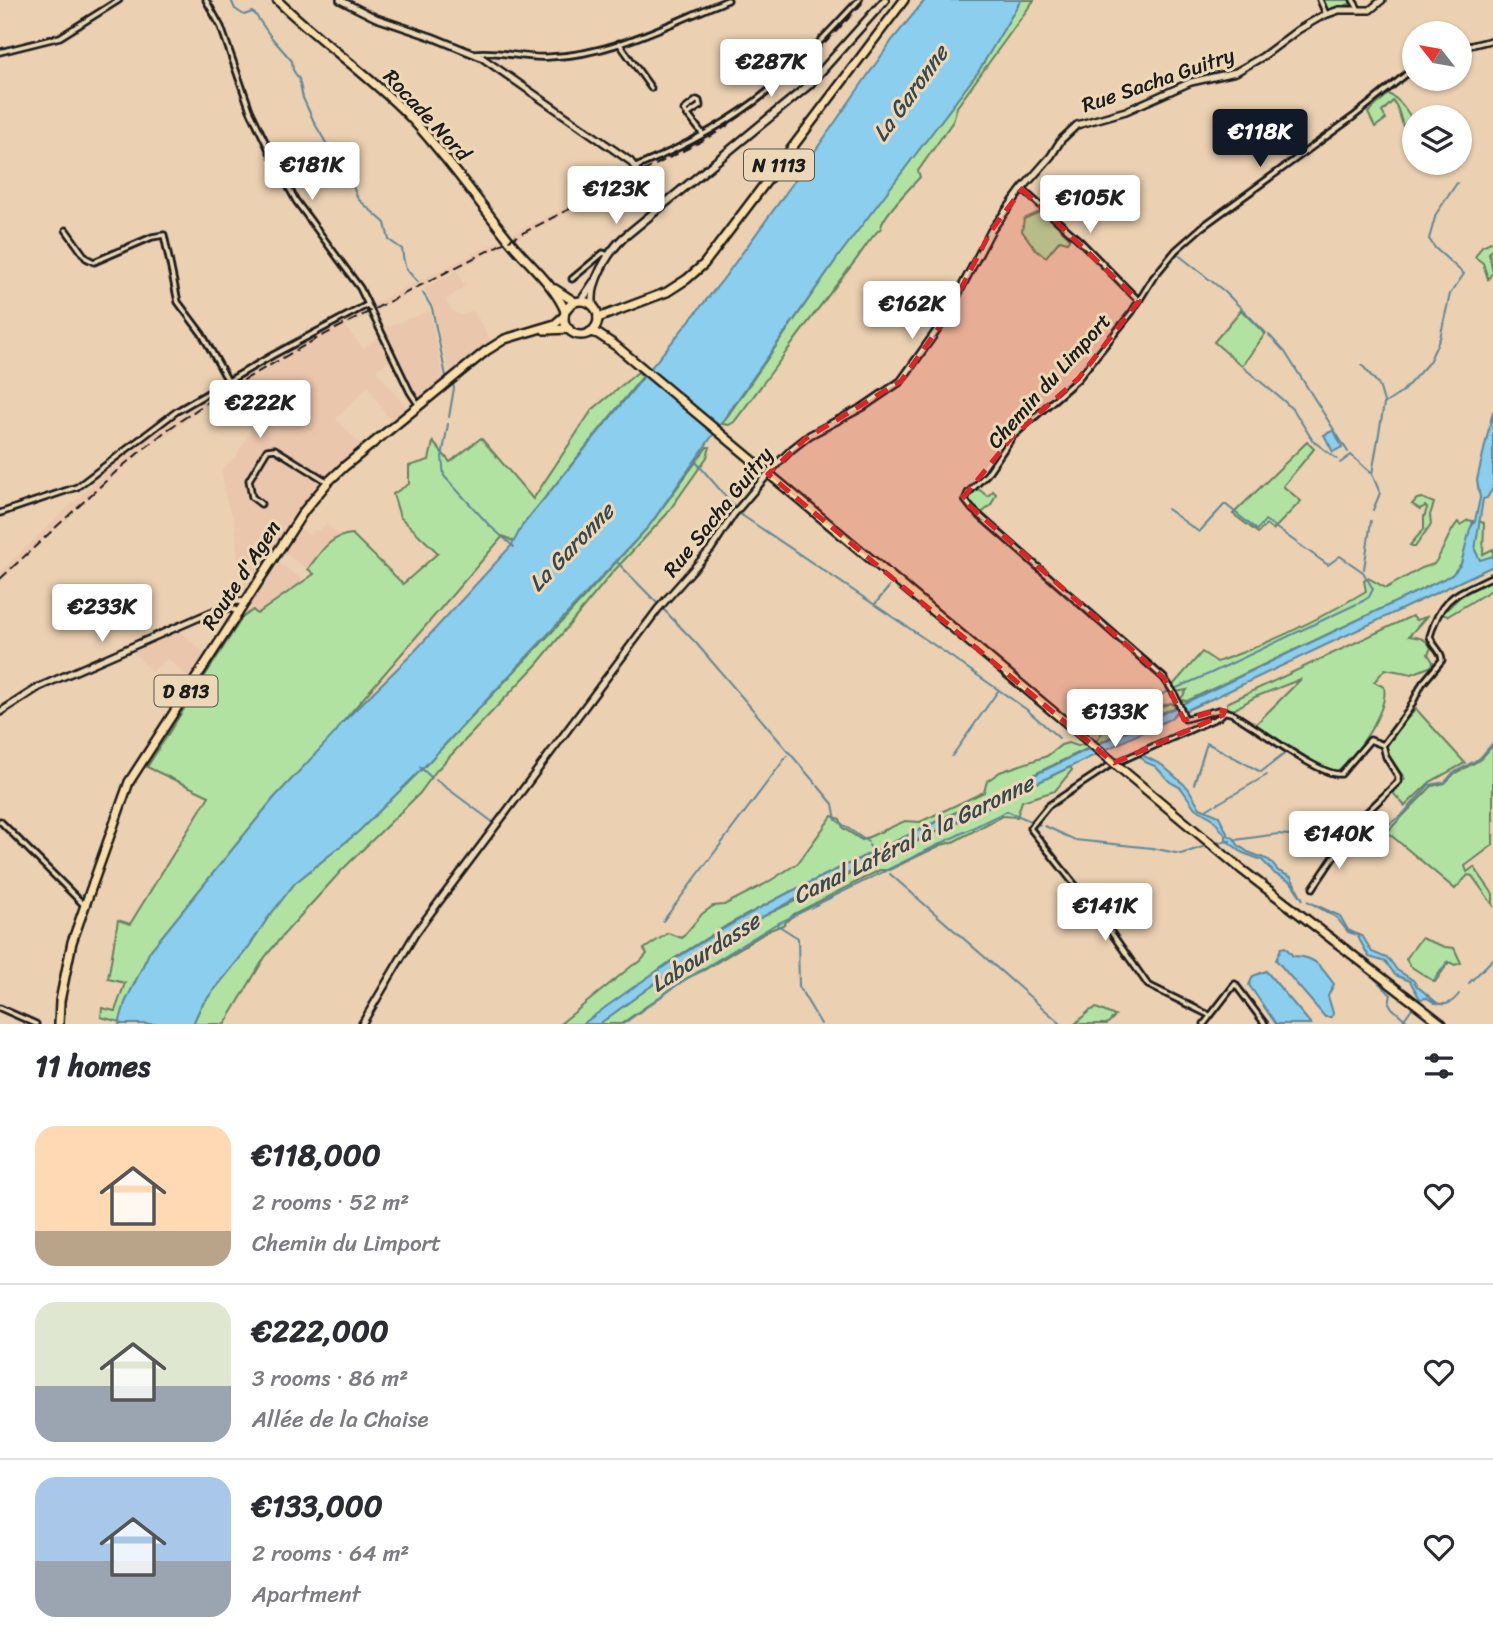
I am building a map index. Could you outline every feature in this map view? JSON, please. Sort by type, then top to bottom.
[{"type":"main road","name":"Rocade Nord","points":[[277,0],[363,73],[409,117],[444,156],[535,270]]},
{"type":"main road","points":[[618,348],[598,321],[592,297],[608,255],[623,238],[809,85],[885,0]]},
{"type":"main road","name":"N 1113","points":[[598,321],[660,296],[680,284],[708,259],[904,0]]},
{"type":"main road","points":[[535,270],[565,298],[594,307]]},
{"type":"main road","points":[[535,270],[559,299],[569,329],[578,334],[598,334],[618,348],[1208,842],[1442,1024]]},
{"type":"main road","points":[[565,314],[601,271]]},
{"type":"main road","name":"N 1113","points":[[594,307],[634,305]]},
{"type":"main road","name":"Route d'Agen","points":[[85,906],[129,782],[232,608],[244,602],[304,511],[328,482],[492,346],[517,334],[553,325],[565,314]]},
{"type":"main road","points":[[590,332],[598,321]]},
{"type":"main road","name":"Route d'Agen","points":[[517,334],[569,329]]},
{"type":"main road","name":"D 813","points":[[59,1024],[60,1000],[72,942],[85,906]]},
{"type":"street","points":[[0,52],[60,37],[119,0]]},
{"type":"street","points":[[206,0],[221,27],[250,110],[290,193],[336,258],[355,279],[410,392],[419,405]]},
{"type":"street","points":[[340,0],[376,18],[474,53],[611,147],[636,168],[663,205]]},
{"type":"street","points":[[474,53],[548,58],[619,43],[658,31],[728,0]]},
{"type":"street","points":[[636,168],[702,133],[767,92],[810,53],[859,0]]},
{"type":"street","points":[[1320,0],[1325,14]]},
{"type":"street","points":[[1353,0],[1359,10]]},
{"type":"street","name":"Rue Sacha Guitry","points":[[362,1024],[415,934],[658,609],[711,550],[733,515],[776,464],[810,435],[863,407],[901,381],[945,319],[985,240],[1069,130],[1077,124],[1126,111],[1191,82],[1240,70],[1325,14],[1339,10],[1370,10],[1382,0]]},
{"type":"street","points":[[1472,45],[1493,40]]},
{"type":"street","points":[[619,43],[651,88]]},
{"type":"street","name":"Chemin du Limport","points":[[1225,711],[1218,710],[1188,719],[1182,714],[1174,693],[1164,678],[965,500],[1013,436],[1078,379],[1139,301],[1160,269],[1196,232],[1353,117],[1402,78]]},
{"type":"street","points":[[687,115],[700,106],[699,101],[684,109],[687,115],[702,133]]},
{"type":"street","points":[[1022,189],[1080,241],[1139,301]]},
{"type":"street","points":[[66,230],[86,258],[94,262],[152,237],[164,235],[178,302],[202,334],[228,381]]},
{"type":"street","points":[[572,279],[603,253],[608,255]]},
{"type":"street","points":[[0,513],[77,487],[150,428],[177,411],[273,355],[367,305]]},
{"type":"street","points":[[261,504],[252,497],[249,480],[270,449],[275,449],[328,482]]},
{"type":"street","points":[[1382,746],[1409,710],[1422,684],[1442,660],[1441,653],[1432,643],[1430,636],[1446,603],[1454,594],[1493,576]]},
{"type":"street","points":[[0,712],[40,687],[221,608],[232,608]]},
{"type":"street","points":[[1209,1015],[1161,994],[1148,985],[1105,923],[1031,826],[1055,801],[1107,767],[1219,717],[1225,711],[1333,775],[1341,774],[1370,740],[1382,746],[1398,776],[1398,782],[1358,821],[1313,888]]},
{"type":"street","points":[[0,821],[85,906]]},
{"type":"street","points":[[1204,1024],[1235,984],[1265,1024]]},
{"type":"street","points":[[0,1008],[36,1024]]},
{"type":"highlighted area","points":[[1022,189],[1139,301],[1078,379],[1013,436],[962,499],[1164,678],[1184,720],[1218,710],[1225,711],[1223,715],[1114,763],[768,474],[805,439],[901,381],[945,319],[991,231]]},
{"type":"shaded area","points":[[861,0],[867,0],[809,64],[766,101],[720,133],[643,174],[639,170],[709,134],[752,106],[810,55]]},
{"type":"shaded area","points":[[636,172],[640,176],[373,312],[370,306]]},
{"type":"shaded area","points":[[457,271],[465,286],[446,300],[451,310],[461,316],[473,310],[490,339],[451,372],[444,354],[434,308],[424,288]]},
{"type":"shaded area","points":[[368,309],[370,314],[345,327],[363,348],[380,336],[382,329],[430,311],[443,379],[411,406],[392,358],[376,370],[407,409],[391,422],[368,386],[336,419],[362,446],[321,481],[303,504],[311,511],[299,528],[310,536],[315,529],[318,531],[326,524],[339,535],[326,545],[308,569],[287,554],[277,562],[304,581],[257,615],[245,593],[238,561],[235,522],[225,496],[222,469],[236,456],[251,431],[254,432],[261,423],[238,407],[229,391],[150,446],[75,510],[0,582],[0,573],[81,495],[139,445],[253,369]]},
{"type":"shaded area","points":[[178,629],[205,654],[189,679],[168,658],[152,672],[134,653],[137,647]]},
{"type":"green space","points":[[1021,0],[1034,0],[957,107],[953,121],[918,171],[920,177],[891,210],[881,228],[734,422],[729,425],[722,424],[840,254],[978,72]]},
{"type":"green space","points":[[1322,0],[1351,0],[1352,3],[1327,12]]},
{"type":"green space","points":[[1388,94],[1402,105],[1402,123],[1393,101],[1382,112],[1386,119],[1375,127],[1368,113]]},
{"type":"green space","points":[[1042,211],[1070,238],[1067,242],[1060,240],[1046,257],[1036,250],[1022,231],[1024,219]]},
{"type":"green space","points":[[1493,241],[1489,253],[1493,272],[1488,279],[1483,263],[1475,257],[1482,246]]},
{"type":"green space","points":[[1241,310],[1265,334],[1242,366],[1214,342]]},
{"type":"green space","points":[[638,372],[643,376],[522,526],[514,542],[503,536],[341,724],[337,732],[274,798],[150,951],[125,1003],[120,1022],[101,1017],[102,1008],[115,1011],[125,983],[108,979],[118,920],[130,924],[209,796],[147,767],[242,618],[253,610],[257,614],[314,574],[308,569],[317,557],[331,541],[344,535],[352,534],[403,584],[438,553],[400,517],[393,494],[409,484],[409,466],[429,460],[433,442],[450,462],[481,438],[533,499],[592,410]]},
{"type":"green space","points":[[1307,442],[1314,449],[1283,486],[1301,501],[1273,530],[1266,525],[1258,533],[1233,514]]},
{"type":"green space","points":[[707,447],[710,447],[707,457],[666,515],[612,573],[538,663],[436,771],[420,793],[342,870],[284,934],[265,957],[225,1024],[193,1024],[201,1006],[248,948],[295,883],[358,832],[422,769],[568,615],[649,526]]},
{"type":"green space","points":[[978,489],[988,496],[993,491],[996,494],[991,505],[982,513],[972,507],[968,500]]},
{"type":"green space","points":[[1422,498],[1434,503],[1430,515],[1431,524],[1415,547],[1410,545],[1424,529],[1427,508],[1425,506],[1420,509],[1412,504]]},
{"type":"green space","points":[[1468,520],[1473,521],[1461,564],[1452,575],[1187,701],[1180,700],[1187,690],[1176,692],[1173,685],[1202,652],[1217,662],[1274,639],[1366,591],[1364,581],[1368,578],[1386,588],[1434,564],[1454,527],[1458,522],[1460,525]]},
{"type":"green space","points":[[1478,521],[1484,523],[1483,554],[1493,549],[1493,556],[1481,561],[1477,559],[1475,550]]},
{"type":"green space","points":[[1493,579],[1493,589],[1448,616],[1444,615],[1464,593]]},
{"type":"green space","points":[[1412,616],[1416,620],[1426,617],[1409,636],[1429,644],[1431,648],[1428,654],[1433,662],[1432,666],[1412,674],[1385,669],[1374,682],[1384,687],[1384,697],[1376,721],[1352,756],[1336,772],[1305,759],[1256,724],[1301,679],[1255,697],[1235,709],[1227,707],[1227,703]]},
{"type":"green space","points":[[1171,703],[1177,708],[1161,713],[729,924],[675,958],[583,1024],[560,1024],[640,962],[647,954],[644,949],[668,933],[682,938],[702,914],[713,906],[724,905],[798,863],[832,816],[840,819],[843,828],[862,840],[905,821],[920,822],[984,792],[987,781],[1000,772],[1047,756],[1061,745],[1068,743],[1078,746],[1097,740],[1106,726]]},
{"type":"green space","points":[[1416,709],[1465,763],[1430,782],[1405,806],[1393,793],[1405,779],[1386,752],[1389,740]]},
{"type":"green space","points":[[1493,745],[1493,845],[1465,866],[1467,872],[1474,867],[1493,894],[1493,905],[1472,876],[1468,875],[1455,889],[1387,832],[1432,786],[1445,783],[1455,773],[1480,760]]},
{"type":"green space","points":[[1070,767],[1072,770],[1055,791],[1022,801],[1017,817],[1002,816],[953,842],[889,870],[880,870],[794,914],[783,925],[685,979],[621,1024],[599,1024],[658,981],[762,917]]},
{"type":"green space","points":[[1421,938],[1454,948],[1461,963],[1455,965],[1449,962],[1435,982],[1410,966],[1406,959]]},
{"type":"green space","points":[[1096,1008],[1115,1016],[1107,1024],[1075,1024],[1089,1011]]},
{"type":"water","name":"La Garonne","points":[[925,0],[1021,0],[978,72],[840,254],[649,526],[422,769],[358,832],[295,883],[248,948],[201,1006],[193,1024],[119,1024],[125,1003],[150,951],[274,798],[512,545],[522,526],[721,282],[893,39]]},
{"type":"water","name":"Canal Latéral à la Garonne","points":[[1493,411],[1493,488],[1487,498],[1483,499],[1475,550],[1480,560],[1493,556],[1493,566],[1218,696],[1187,710],[1178,711],[1170,719],[805,894],[762,917],[658,981],[599,1024],[583,1024],[682,954],[788,893],[1452,575],[1461,564],[1470,529],[1475,521],[1480,498],[1477,480]]},
{"type":"water","points":[[1334,430],[1342,447],[1333,452],[1324,435]]},
{"type":"water","points":[[1140,756],[1162,765],[1188,788],[1200,808],[1219,816],[1228,835],[1235,839],[1238,845],[1269,860],[1278,871],[1291,877],[1303,900],[1291,882],[1275,874],[1262,860],[1243,853],[1226,840],[1226,836],[1212,818],[1195,808],[1181,788],[1170,782],[1155,766],[1145,762]]},
{"type":"water","points":[[1307,901],[1340,916],[1348,930],[1363,937],[1372,952],[1389,959],[1397,970],[1413,980],[1436,1002],[1427,998],[1420,999],[1410,981],[1395,975],[1386,962],[1369,957],[1357,935],[1348,932],[1337,918]]},
{"type":"water","points":[[1285,947],[1293,956],[1308,958],[1317,964],[1334,984],[1328,996],[1332,1017],[1325,1017],[1276,960],[1281,948]]},
{"type":"water","points":[[1266,971],[1311,1024],[1276,1024],[1249,985],[1253,976]]},
{"type":"waterway","points":[[231,0],[235,9],[244,15],[252,12],[255,14],[292,61],[303,98],[315,124],[329,148],[343,162],[358,199],[385,223],[389,240],[402,249],[406,267],[418,282]]},
{"type":"waterway","points":[[1373,510],[1380,493],[1372,474],[1384,404],[1401,393],[1429,362],[1440,338],[1450,294],[1464,274],[1435,248],[1429,239],[1436,214],[1457,183]]},
{"type":"waterway","points":[[1176,253],[1224,291],[1266,333]]},
{"type":"waterway","points":[[423,293],[432,308],[446,376]]},
{"type":"waterway","points":[[1269,335],[1285,352],[1348,452]]},
{"type":"waterway","points":[[1362,365],[1379,385],[1384,402]]},
{"type":"waterway","points":[[1244,368],[1284,401],[1295,412],[1313,441],[1337,459]]},
{"type":"waterway","points":[[449,417],[453,384]]},
{"type":"waterway","points":[[448,424],[442,457],[444,476],[490,526],[514,547]]},
{"type":"waterway","points":[[1340,463],[1351,455],[1371,473]]},
{"type":"waterway","points":[[696,462],[734,506]]},
{"type":"waterway","points":[[1167,509],[1199,532],[1225,504],[1257,530],[1265,520],[1328,565],[1340,556],[1363,572],[1373,589],[1363,601],[1174,689]]},
{"type":"waterway","points":[[740,514],[1026,709],[1059,738]]},
{"type":"waterway","points":[[1364,569],[1371,521]]},
{"type":"waterway","points":[[617,562],[658,604]]},
{"type":"waterway","points":[[875,604],[889,587]]},
{"type":"waterway","points":[[663,609],[696,643],[816,784]]},
{"type":"waterway","points":[[952,756],[998,691]]},
{"type":"waterway","points":[[1095,721],[1170,691]]},
{"type":"waterway","points":[[1194,784],[1207,743],[1261,772],[1287,752]]},
{"type":"waterway","points":[[1235,840],[1278,834],[1331,839],[1382,829],[1402,815],[1429,785],[1445,782],[1453,773],[1480,758],[1493,743]]},
{"type":"waterway","points":[[663,921],[787,756]]},
{"type":"waterway","points":[[420,767],[432,778]]},
{"type":"waterway","points":[[1217,804],[1267,775]]},
{"type":"waterway","points":[[436,780],[494,823]]},
{"type":"waterway","name":"Canal Latéral à la Garonne","points":[[818,786],[833,804],[836,820],[868,842]]},
{"type":"waterway","points":[[1206,810],[1214,805]]},
{"type":"waterway","name":"Canal Latéral à la Garonne","points":[[777,924],[1007,811],[1040,825]]},
{"type":"waterway","points":[[1045,826],[1075,840],[1152,848],[1181,854],[1209,845]]},
{"type":"waterway","points":[[1215,843],[1230,841]]},
{"type":"waterway","name":"Canal Latéral à la Garonne","points":[[869,845],[874,853]]},
{"type":"waterway","name":"Canal Latéral à la Garonne","points":[[890,874],[1061,1024]]},
{"type":"waterway","name":"Labourdasse","points":[[623,1024],[680,983],[776,924],[798,938],[799,987],[821,1024]]},
{"type":"waterway","points":[[1469,983],[1493,959]]},
{"type":"waterway","points":[[1434,980],[1448,961]]},
{"type":"waterway","points":[[1371,975],[1391,995],[1389,1003],[1392,1008],[1410,1024]]},
{"type":"waterway","points":[[1434,1002],[1448,1003],[1459,994]]},
{"type":"waterway","points":[[1401,1024],[1414,1005]]},
{"type":"railway","points":[[0,579],[120,468],[167,430],[221,393],[316,339],[708,138],[773,92],[828,40],[865,0]]}]
